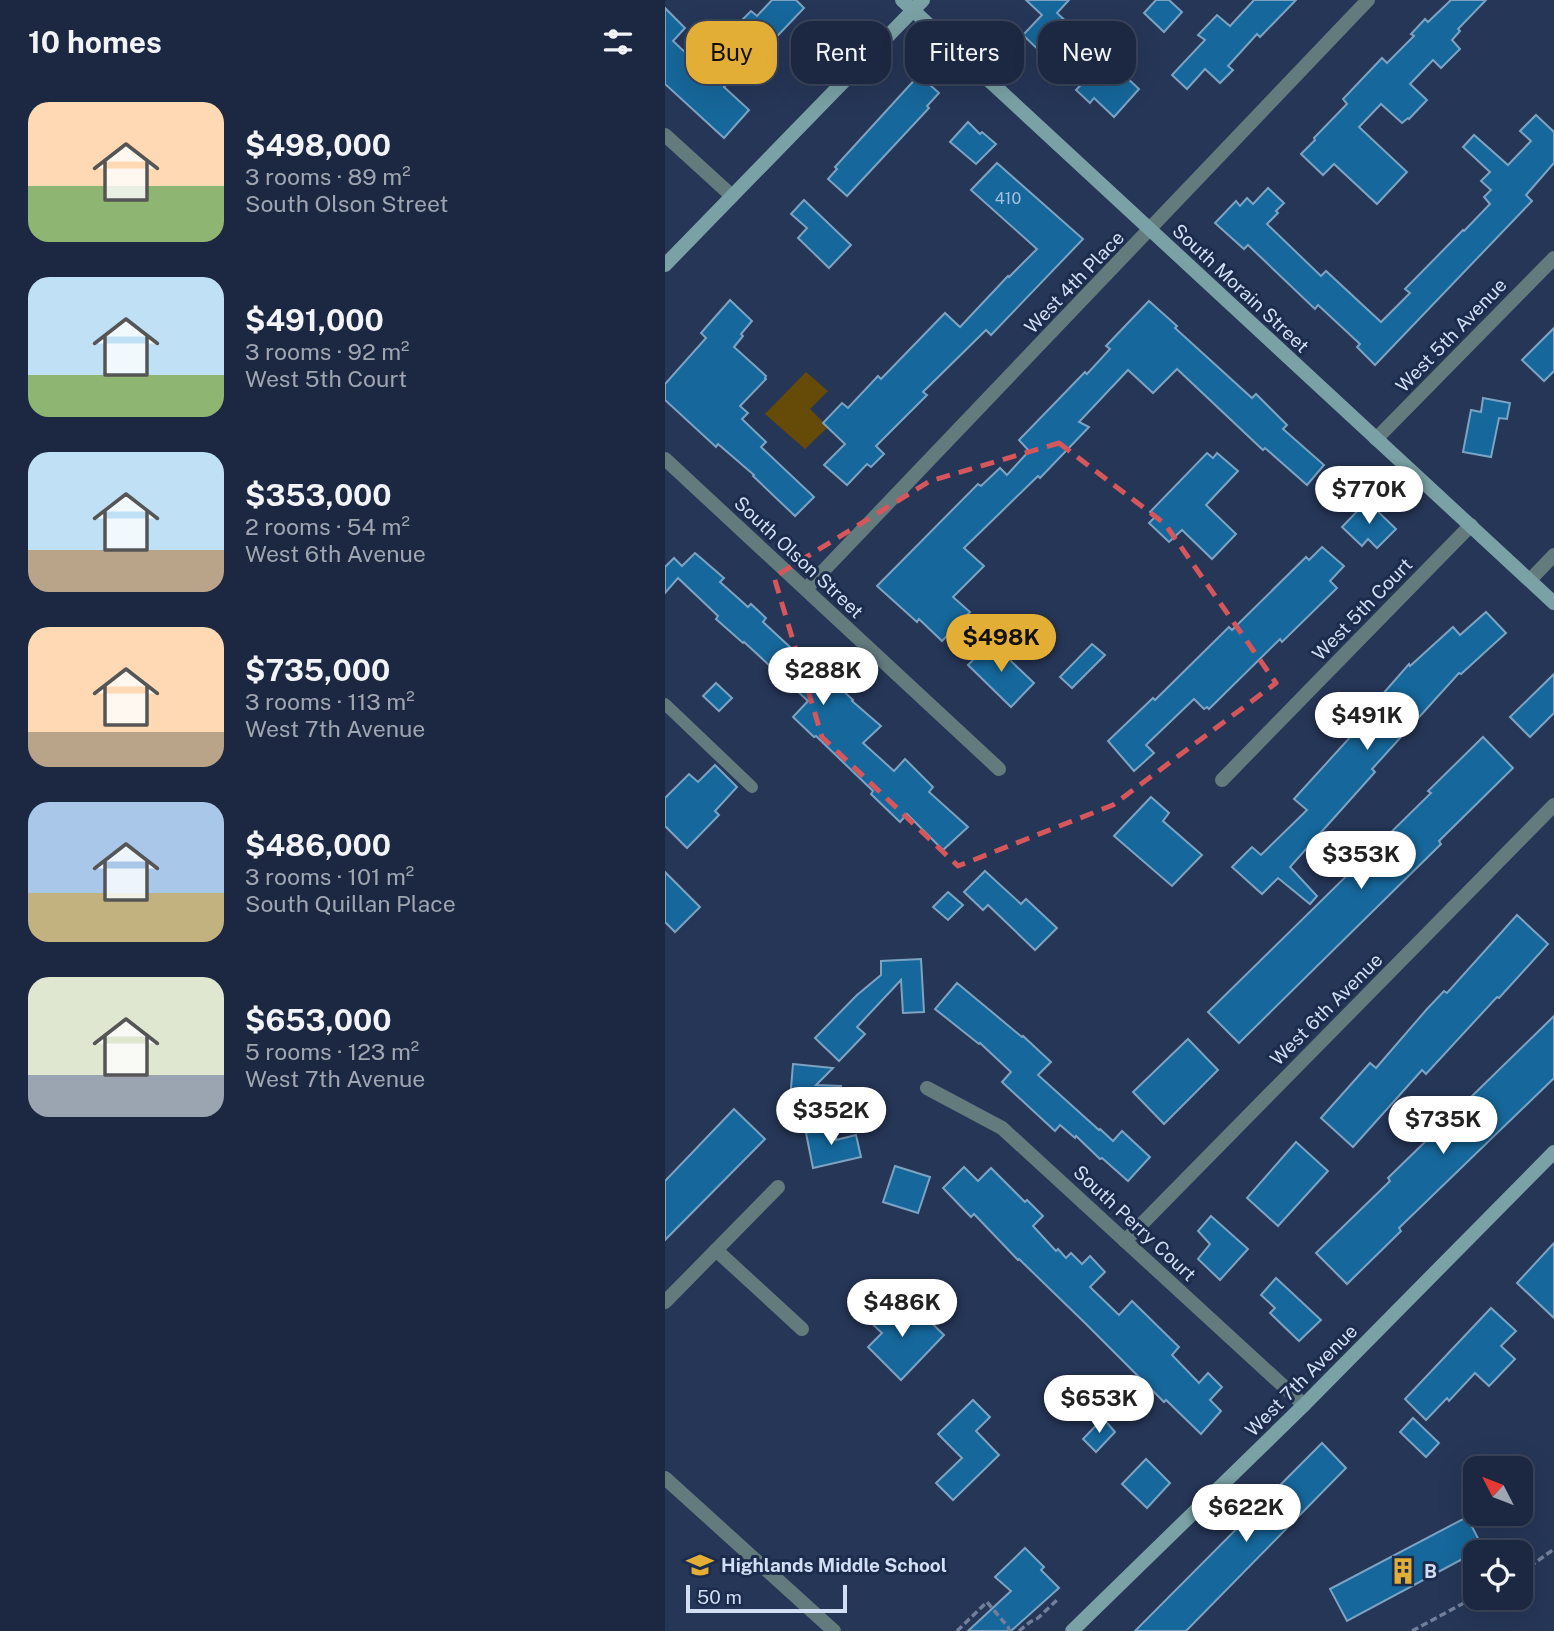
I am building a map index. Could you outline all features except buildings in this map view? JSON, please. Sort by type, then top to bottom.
[{"type":"street","name":"West 4th Place","points":[[806,589],[1369,0]]},
{"type":"street","name":"South Morain Street","points":[[913,3],[1150,230],[1554,603]]},
{"type":"street","points":[[665,265],[913,3]]},
{"type":"street","points":[[665,135],[732,196]]},
{"type":"street","name":"West 5th Avenue","points":[[1376,439],[1554,258]]},
{"type":"street","name":"South Olson Street","points":[[665,459],[999,769]]},
{"type":"street","name":"West 5th Court","points":[[1222,780],[1471,525]]},
{"type":"street","points":[[1530,580],[1554,555]]},
{"type":"street","name":"West 6th Avenue","points":[[1125,1241],[1554,805]]},
{"type":"street","name":"South Perry Court","points":[[926,1088],[1002,1128],[1304,1405]]},
{"type":"street","name":"West 7th Avenue","points":[[1072,1631],[1304,1405],[1554,1152]]},
{"type":"street","points":[[665,1302],[778,1187]]},
{"type":"street","points":[[716,1250],[802,1329]]},
{"type":"street","points":[[665,1478],[834,1631]]},
{"type":"lane","points":[[665,704],[752,787]]},
{"type":"path","points":[[1533,1564],[1554,1549]]},
{"type":"path","points":[[1019,1631],[1059,1598]]},
{"type":"path","points":[[957,1631],[986,1602],[1010,1631]]},
{"type":"path","points":[[1412,1631],[1463,1603]]},
{"type":"path","points":[[1002,1631],[1004,1622]]},
{"type":"highlighted area","points":[[1059,443],[1165,524],[1276,683],[1113,805],[958,866],[822,737],[774,577],[930,481]]},
{"type":"shaded area","points":[[806,372],[828,391],[810,409],[828,427],[805,449],[765,414]]},
{"type":"place","name":"Highlands Middle School","points":[[700,1565]]},
{"type":"place","name":"B","points":[[1403,1571]]}]
